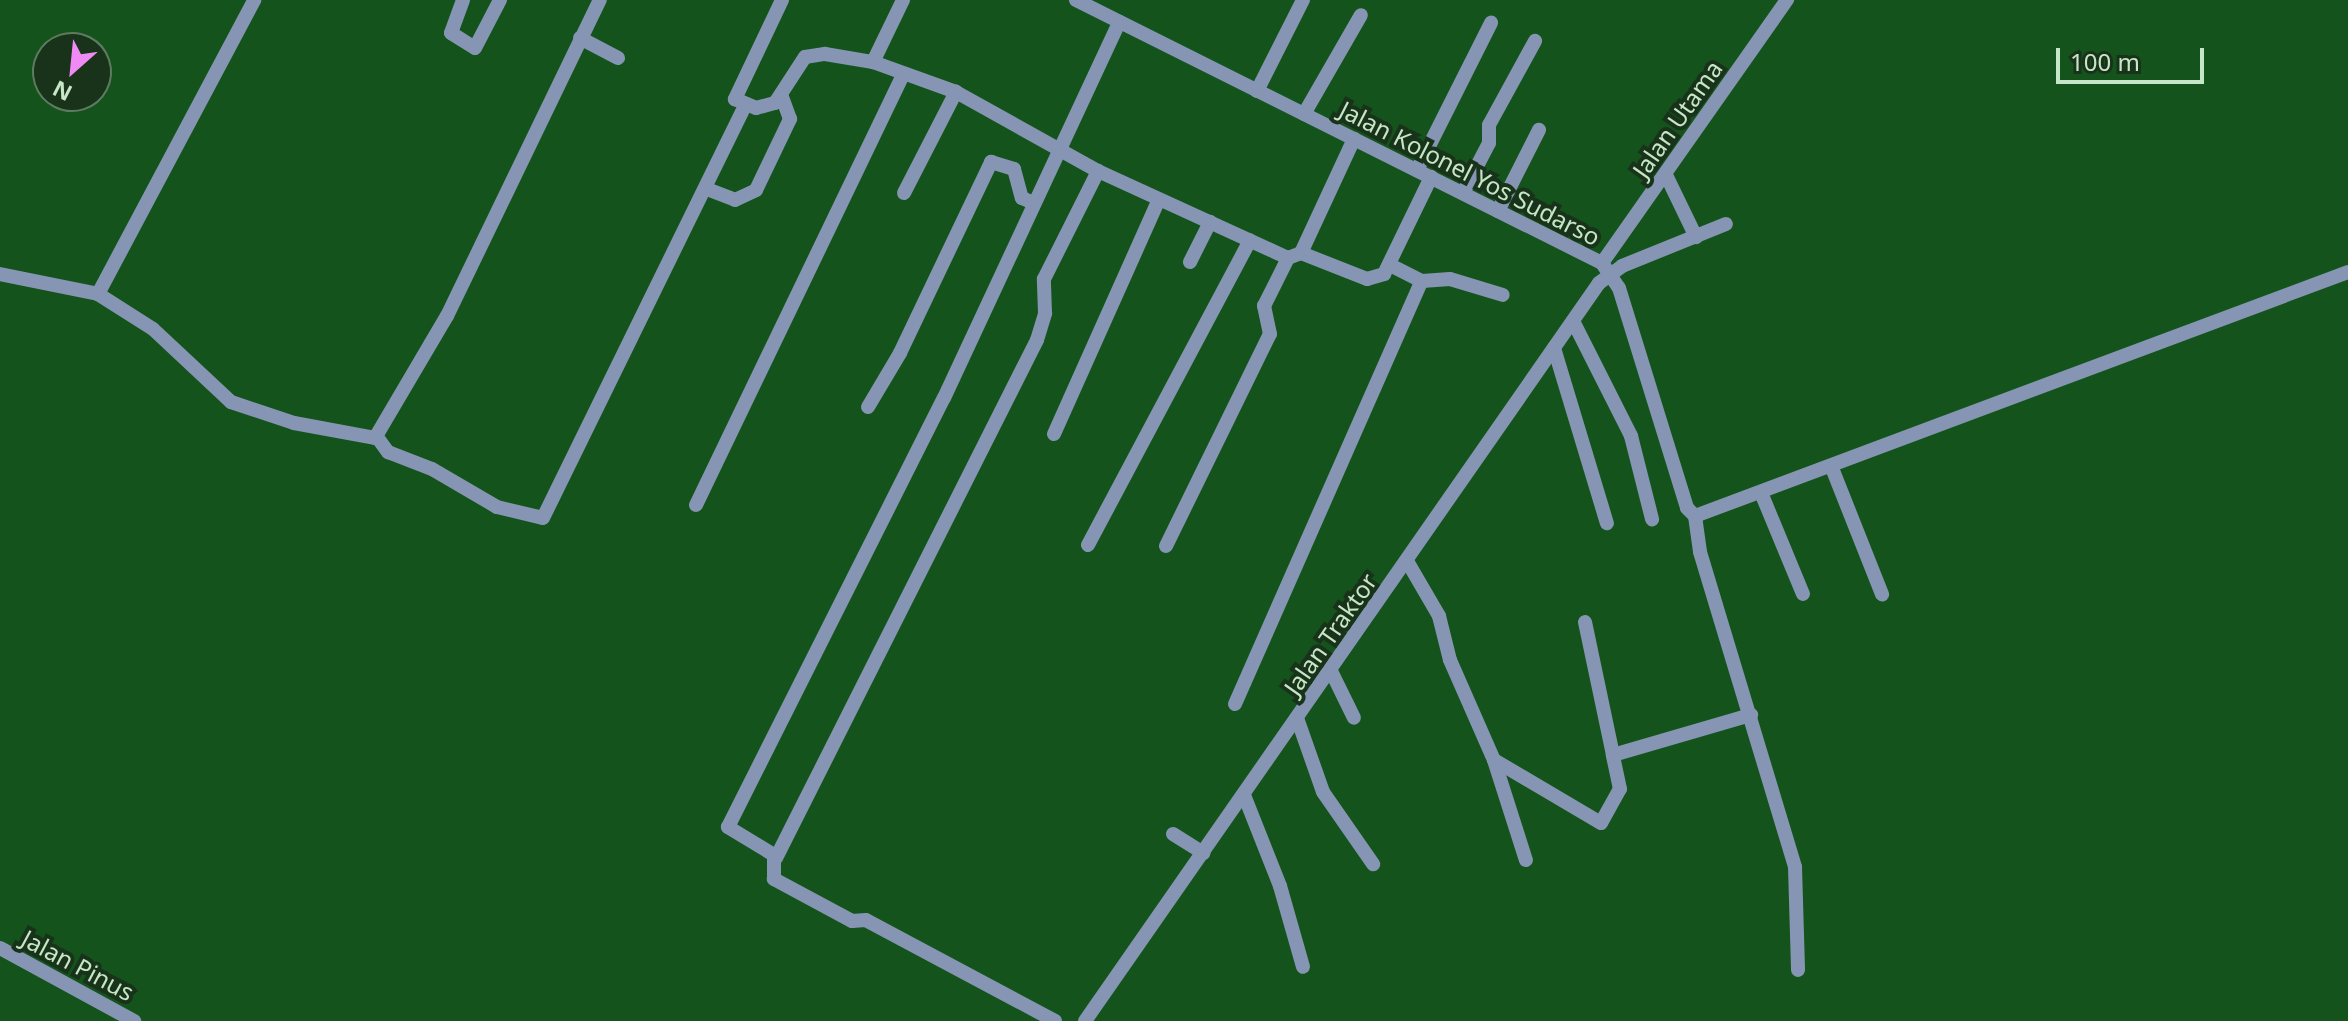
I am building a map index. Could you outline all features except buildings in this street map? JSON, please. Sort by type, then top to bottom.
[{"type":"street","points":[[98,294],[254,0]]},
{"type":"street","points":[[463,0],[451,33],[475,48],[500,0]]},
{"type":"street","points":[[377,437],[447,316],[600,0]]},
{"type":"street","points":[[782,0],[735,97],[745,106],[765,108],[782,97],[805,57],[825,54],[873,62],[956,92],[1060,151],[1158,201],[1250,240],[1367,279],[1384,274],[1390,265],[1424,174],[1491,23]]},
{"type":"street","points":[[873,62],[903,0]]},
{"type":"street","name":"Jalan Kolonel Yos Sudarso","points":[[1076,0],[1463,193],[1606,268],[1695,516],[1700,552],[1795,867],[1798,970]]},
{"type":"street","points":[[1257,91],[1303,0]]},
{"type":"street","name":"Jalan Utama","points":[[1606,268],[1787,0]]},
{"type":"street","points":[[1304,114],[1361,15]]},
{"type":"street","points":[[776,858],[729,831],[729,825],[850,591],[1119,22]]},
{"type":"street","points":[[580,38],[618,58]]},
{"type":"street","points":[[1463,193],[1489,143],[1489,125],[1535,41]]},
{"type":"street","points":[[696,505],[903,74]]},
{"type":"street","points":[[904,193],[956,92]]},
{"type":"street","points":[[707,189],[735,200],[756,190],[790,119],[782,97]]},
{"type":"street","points":[[0,274],[98,294],[153,329],[231,402],[294,423],[377,437],[388,452],[432,469],[497,507],[543,518],[707,189],[745,106]]},
{"type":"street","points":[[1498,211],[1539,130]]},
{"type":"street","points":[[1166,546],[1270,334],[1264,306],[1295,256],[1354,139]]},
{"type":"street","points":[[868,407],[900,353],[991,162],[1014,169],[1022,198],[1034,203]]},
{"type":"street","points":[[1055,1021],[866,920],[852,921],[774,879],[776,858],[1037,340],[1045,313],[1044,279],[1098,171]]},
{"type":"street","points":[[1666,175],[1696,237]]},
{"type":"street","points":[[1054,434],[1158,201]]},
{"type":"street","points":[[1190,262],[1210,222]]},
{"type":"street","points":[[1606,268],[1726,224]]},
{"type":"street","points":[[1088,545],[1250,240]]},
{"type":"street","points":[[1390,265],[1422,281],[1450,279],[1503,295]]},
{"type":"street","name":"Jalan Traktor","points":[[1085,1021],[1331,671],[1573,321],[1606,268]]},
{"type":"street","points":[[1695,516],[1762,495],[2348,272]]},
{"type":"street","points":[[1235,704],[1422,281]]},
{"type":"street","points":[[1573,321],[1631,436],[1652,519]]},
{"type":"street","points":[[1554,348],[1607,523]]},
{"type":"street","points":[[1832,468],[1882,594]]},
{"type":"street","points":[[1762,495],[1803,594]]},
{"type":"street","points":[[1407,561],[1439,616],[1450,660],[1494,760],[1526,860]]},
{"type":"street","points":[[1494,760],[1601,823],[1620,789],[1585,622]]},
{"type":"street","points":[[1331,671],[1354,718]]},
{"type":"street","points":[[1613,755],[1751,715]]},
{"type":"street","points":[[1297,718],[1323,792],[1373,864]]},
{"type":"street","points":[[1244,795],[1280,886],[1303,967]]},
{"type":"street","points":[[1173,834],[1203,853]]},
{"type":"street","name":"Jalan Pinus","points":[[0,948],[134,1021]]}]
